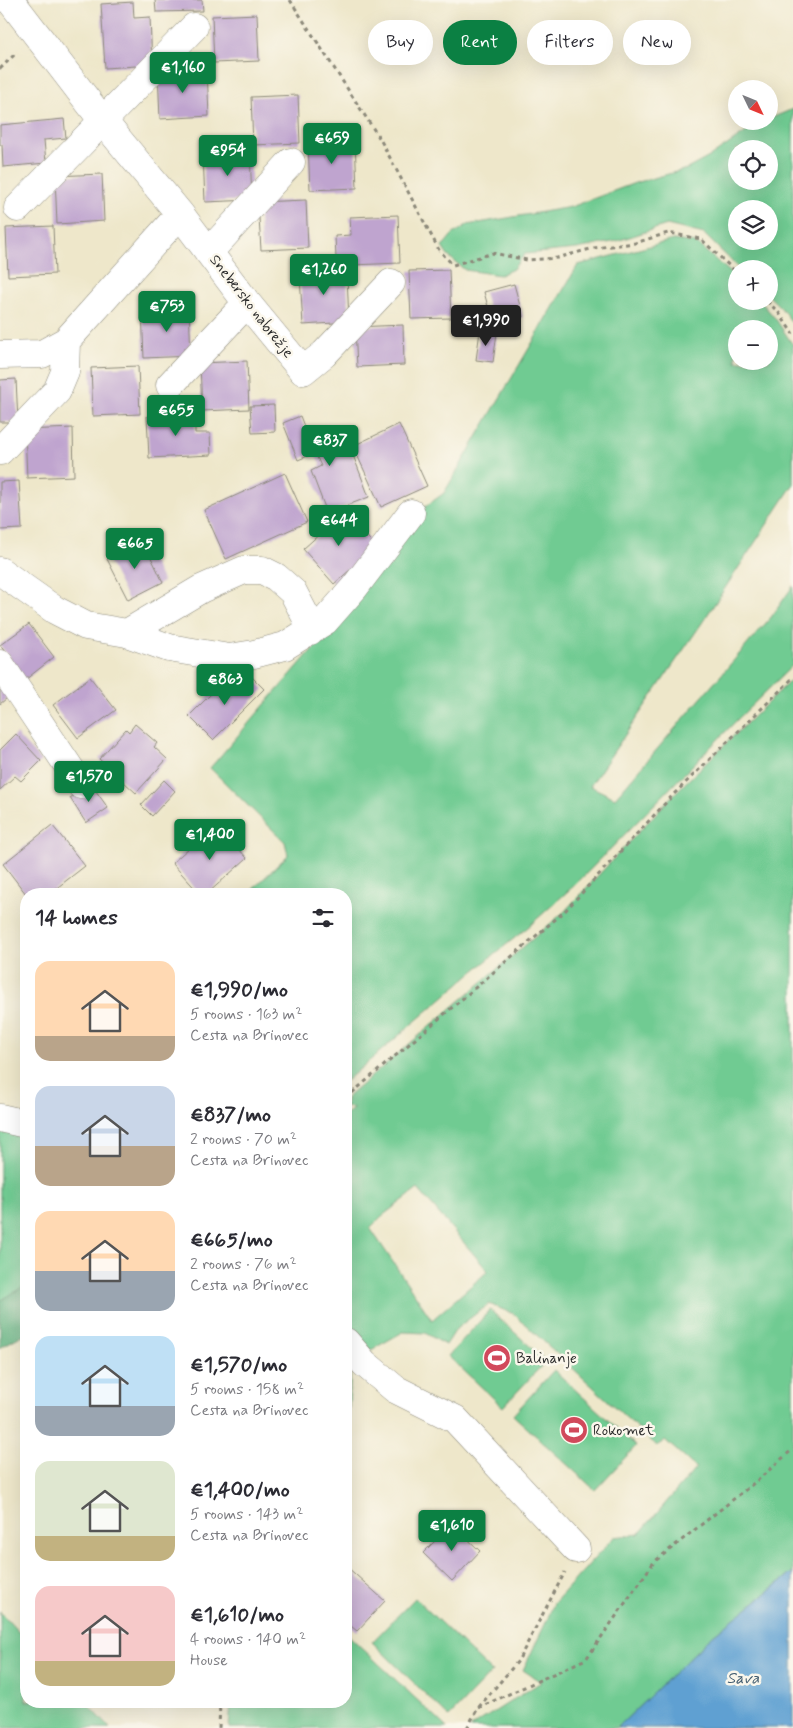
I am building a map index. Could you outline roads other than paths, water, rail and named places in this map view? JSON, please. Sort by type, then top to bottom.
[{"type":"street","name":"Snebersko nabrežje","points":[[10,0],[103,121],[180,214],[247,303],[303,371],[324,354],[391,283]]},
{"type":"street","points":[[18,208],[194,27]]},
{"type":"street","points":[[209,252],[291,162]]},
{"type":"street","points":[[0,356],[42,354],[66,341],[180,214]]},
{"type":"street","points":[[170,384],[247,303]]},
{"type":"street","points":[[0,451],[57,392],[65,372],[66,341]]},
{"type":"street","points":[[0,571],[55,610],[86,626],[126,633],[169,648],[229,658],[285,646],[325,621],[354,588],[411,513]]},
{"type":"street","points":[[126,633],[201,590],[244,570],[262,570],[276,577],[293,592],[306,617],[310,631]]},
{"type":"street","points":[[0,664],[81,785]]},
{"type":"street","points":[[0,1118],[20,1123]]},
{"type":"street","points":[[352,1349],[364,1364],[395,1390],[455,1420],[576,1549]]},
{"type":"water","name":"Sava","points":[[793,1572],[793,1728],[617,1728],[712,1636]]},
{"type":"place","name":"Balinanje","points":[[497,1358]]},
{"type":"place","name":"Rokomet","points":[[574,1430]]}]
